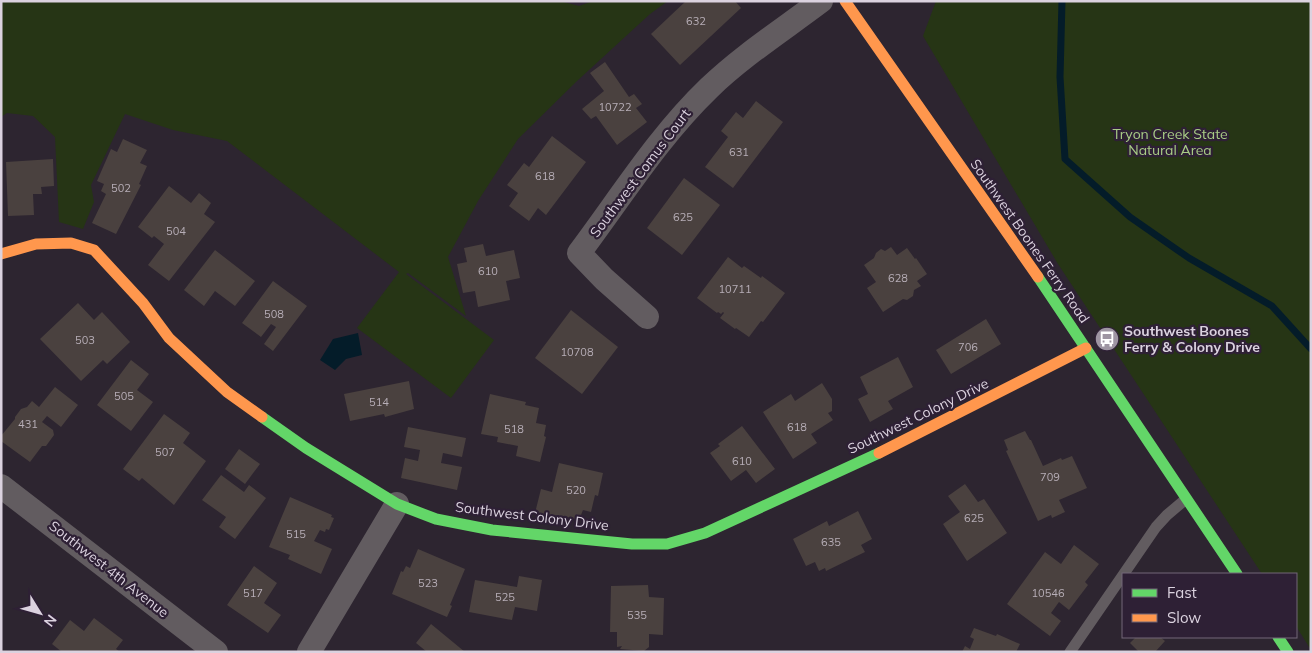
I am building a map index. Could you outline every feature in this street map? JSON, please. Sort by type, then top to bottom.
[{"type":"street","name":"Southwest Comus Court","points":[[647,317],[604,280],[579,253],[661,141],[710,86],[821,1]]},
{"type":"street","name":"Southwest Boones Ferry Road","points":[[845,1],[1086,348],[1236,573]]},
{"type":"street","name":"Southwest Colony Drive","points":[[1,254],[36,244],[71,243],[94,250],[143,303],[169,338],[227,392],[306,448],[397,504],[436,519],[492,530],[632,544],[667,544],[705,533],[893,446],[1086,348]]},
{"type":"street","name":"Southwest 4th Avenue","points":[[1,486],[216,652]]},
{"type":"street","points":[[309,652],[397,504]]},
{"type":"street","points":[[1279,638],[1288,652]]},
{"type":"lane","points":[[1124,573],[1156,527],[1186,499]]},
{"type":"lane","points":[[1070,652],[1122,576]]},
{"type":"green space","points":[[1,1],[560,1],[579,6],[593,1],[668,1],[650,14],[577,81],[518,139],[478,201],[448,257],[466,316],[408,273],[406,274],[494,340],[451,398],[357,328],[399,272],[227,141],[173,130],[125,114],[91,185],[94,202],[83,229],[59,222],[55,137],[33,116],[7,113],[1,117]]},
{"type":"green space","name":"Tryon Creek State Natural Area","points":[[936,1],[1311,1],[1311,650],[1297,628],[1297,573],[1261,573],[1058,264],[923,36]]},
{"type":"water","points":[[358,333],[362,355],[346,359],[335,370],[320,360],[333,339]]},
{"type":"building","points":[[686,1],[735,1],[741,8],[680,65],[651,34]]},
{"type":"building","points":[[605,62],[629,97],[634,94],[642,104],[636,108],[647,122],[617,145],[596,116],[591,119],[582,109],[604,91],[590,73]]},
{"type":"building","points":[[756,101],[783,122],[733,188],[705,167],[728,137],[721,131],[736,112],[743,118]]},
{"type":"building","points":[[552,136],[586,162],[546,215],[538,208],[529,221],[509,206],[518,193],[507,185],[524,163],[529,167]]},
{"type":"building","points":[[123,139],[147,150],[140,163],[147,166],[139,184],[141,185],[116,234],[92,223],[106,194],[101,191],[104,184],[97,181],[111,149],[117,152]]},
{"type":"building","points":[[53,159],[54,186],[41,187],[42,194],[33,194],[34,215],[8,216],[6,162]]},
{"type":"building","points":[[684,178],[720,205],[682,255],[647,228]]},
{"type":"building","points":[[169,186],[191,203],[199,193],[211,203],[204,214],[215,222],[169,281],[148,265],[164,244],[154,236],[152,238],[138,227]]},
{"type":"building","points":[[483,244],[486,256],[514,250],[520,278],[506,281],[510,300],[478,307],[475,291],[463,293],[457,264],[467,262],[464,248]]},
{"type":"building","points":[[891,247],[897,255],[907,248],[927,274],[917,281],[921,286],[914,290],[913,296],[907,300],[903,299],[883,312],[867,288],[876,282],[864,265],[874,258],[881,249],[885,251]]},
{"type":"building","points":[[215,250],[255,281],[235,306],[215,291],[204,306],[184,290]]},
{"type":"building","points":[[728,257],[742,268],[744,266],[761,278],[762,276],[785,293],[749,337],[720,318],[723,312],[721,314],[717,313],[697,298]]},
{"type":"building","points":[[273,281],[307,306],[273,351],[264,344],[276,327],[271,324],[261,337],[242,323]]},
{"type":"building","points":[[78,303],[94,320],[102,312],[130,342],[107,364],[103,360],[81,381],[40,339]]},
{"type":"building","points":[[571,310],[618,347],[582,394],[535,358]]},
{"type":"building","points":[[986,319],[1001,344],[951,374],[936,350]]},
{"type":"building","points":[[898,357],[913,387],[888,401],[893,409],[870,422],[858,399],[868,394],[860,377]]},
{"type":"building","points":[[131,360],[149,374],[137,390],[153,402],[131,431],[97,405]]},
{"type":"building","points":[[409,381],[414,409],[385,417],[384,414],[350,421],[344,394]]},
{"type":"building","points":[[822,383],[832,399],[832,411],[828,413],[833,420],[811,434],[817,443],[793,459],[763,412],[791,394],[795,401]]},
{"type":"building","points":[[55,387],[78,405],[61,427],[47,416],[42,422],[53,430],[54,435],[46,446],[42,446],[30,462],[1,441],[1,436],[21,409],[27,407],[32,401],[39,407]]},
{"type":"building","points":[[490,394],[526,402],[525,405],[539,408],[536,423],[546,425],[544,436],[546,437],[540,462],[516,456],[518,446],[497,442],[498,437],[481,434]]},
{"type":"building","points":[[164,414],[190,433],[183,443],[206,461],[174,505],[142,478],[139,481],[123,469]]},
{"type":"building","points":[[742,426],[775,469],[756,483],[746,470],[731,481],[710,453],[720,446],[718,444]]},
{"type":"building","points":[[408,427],[466,438],[462,457],[443,453],[441,463],[462,467],[457,490],[401,478],[405,458],[418,461],[420,450],[404,447]]},
{"type":"building","points":[[1025,431],[1043,466],[1061,458],[1062,460],[1072,456],[1087,488],[1059,500],[1065,512],[1052,518],[1051,515],[1038,521],[1006,451],[1008,450],[1004,440]]},
{"type":"building","points":[[239,449],[260,464],[245,484],[225,469]]},
{"type":"building","points":[[559,463],[603,473],[598,496],[595,495],[591,512],[583,510],[579,520],[563,516],[562,519],[535,513],[541,489],[552,492]]},
{"type":"building","points":[[221,475],[244,492],[249,485],[266,498],[235,539],[219,527],[226,517],[202,500]]},
{"type":"building","points":[[965,484],[978,502],[984,499],[1007,533],[967,561],[943,524],[960,512],[948,496]]},
{"type":"building","points":[[290,497],[332,515],[331,517],[334,518],[329,530],[326,529],[325,532],[320,530],[314,541],[332,549],[321,574],[288,559],[290,555],[269,547]]},
{"type":"building","points":[[858,511],[872,539],[861,545],[865,552],[826,571],[825,568],[819,571],[815,562],[806,566],[793,539],[827,521],[829,526]]},
{"type":"building","points":[[1074,545],[1099,564],[1085,582],[1088,585],[1069,610],[1059,602],[1051,613],[1061,621],[1050,636],[1007,604],[1045,552],[1061,564]]},
{"type":"building","points":[[418,549],[465,569],[447,617],[392,594],[401,571],[403,572],[406,566],[410,568]]},
{"type":"building","points":[[254,566],[277,583],[264,603],[281,615],[268,633],[227,605]]},
{"type":"building","points":[[519,576],[542,580],[537,611],[515,607],[512,620],[469,612],[475,580],[517,587]]},
{"type":"building","points":[[648,585],[649,597],[664,598],[663,635],[649,634],[649,647],[644,651],[620,649],[622,646],[617,647],[617,632],[610,632],[611,586]]},
{"type":"building","points":[[94,618],[123,640],[116,649],[120,652],[62,652],[52,644],[70,620],[84,631]]},
{"type":"building","points":[[431,624],[465,652],[427,652],[416,643]]},
{"type":"building","points":[[974,628],[996,636],[997,634],[1020,644],[1016,652],[962,652],[965,646],[970,649],[974,639],[970,637]]},
{"type":"building","points":[[1135,638],[1161,638],[1165,641],[1155,652],[1139,652],[1130,643]]},
{"type":"waterway","points":[[1062,1],[1060,77],[1065,159],[1130,217],[1189,258],[1272,306],[1311,349]]},
{"type":"traffic: fast","points":[[1038,277],[1236,573]]},
{"type":"traffic: fast","points":[[262,417],[306,448],[397,504],[436,519],[492,530],[632,544],[667,544],[705,533],[879,453]]},
{"type":"traffic: fast","points":[[1279,638],[1288,652]]},
{"type":"traffic: slow","points":[[845,1],[1038,277]]},
{"type":"traffic: slow","points":[[1,254],[36,244],[71,243],[94,250],[143,303],[169,338],[227,392],[262,417]]},
{"type":"traffic: slow","points":[[879,453],[1086,348]]},
{"type":"place","name":"Southwest Boones Ferry & Colony Drive","points":[[1107,339]]}]
